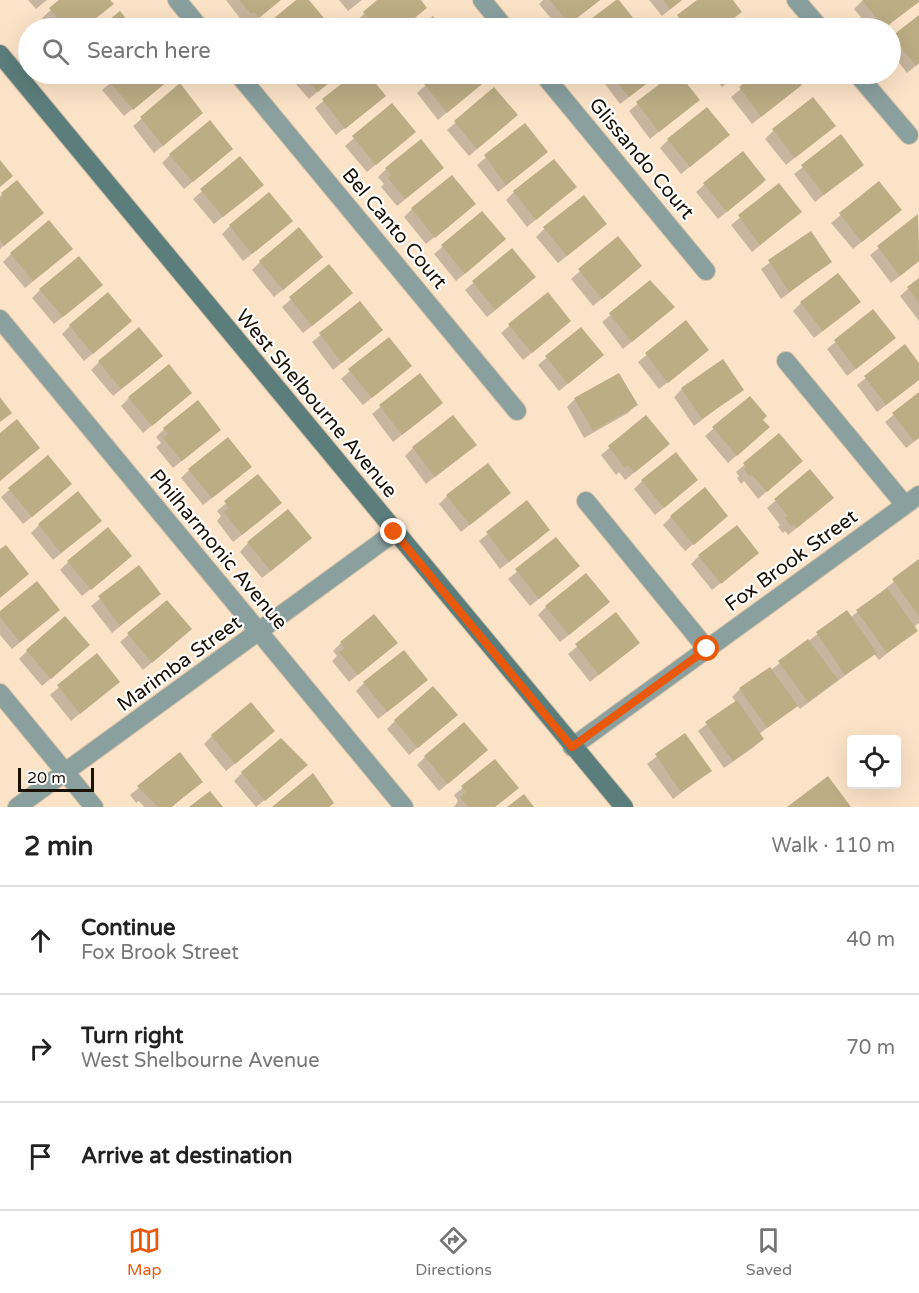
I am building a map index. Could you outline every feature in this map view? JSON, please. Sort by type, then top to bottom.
[{"type":"street","points":[[177,0],[192,18]]},
{"type":"street","points":[[482,0],[497,18]]},
{"type":"street","points":[[796,0],[811,18]]},
{"type":"street","name":"West Shelbourne Avenue","points":[[0,54],[18,76]]},
{"type":"street","name":"West Shelbourne Avenue","points":[[25,84],[624,807]]},
{"type":"street","name":"Bel Canto Court","points":[[246,84],[517,411]]},
{"type":"street","name":"Glissando Court","points":[[551,84],[706,271]]},
{"type":"street","points":[[866,84],[909,135]]},
{"type":"street","name":"Philharmonic Avenue","points":[[0,319],[404,807]]},
{"type":"street","points":[[786,361],[912,500]]},
{"type":"street","name":"Fox Brook Street","points":[[572,747],[912,500]]},
{"type":"street","points":[[586,501],[707,649]]},
{"type":"street","name":"Marimba Street","points":[[17,807],[260,632],[394,532]]},
{"type":"street","points":[[0,693],[94,807]]},
{"type":"building","points":[[59,0],[110,0],[114,4],[96,18],[58,18],[49,8]]},
{"type":"building","points":[[239,0],[281,0],[259,18],[254,12],[251,14]]},
{"type":"building","points":[[296,0],[309,0],[324,18],[274,18]]},
{"type":"building","points":[[377,0],[421,0],[427,8],[414,18],[368,18],[363,12]]},
{"type":"building","points":[[550,0],[600,0],[577,18],[564,18]]},
{"type":"building","points":[[619,0],[633,18],[592,18]]},
{"type":"building","points":[[663,0],[682,0],[670,9]]},
{"type":"building","points":[[697,0],[733,0],[742,12],[734,18],[679,18],[677,15]]},
{"type":"building","points":[[862,0],[919,0],[897,18],[876,18]]},
{"type":"building","points":[[120,11],[126,18],[111,18]]},
{"type":"building","points":[[919,15],[919,63],[916,66],[901,47],[901,29]]},
{"type":"building","points":[[111,84],[164,84],[133,110]]},
{"type":"building","points":[[179,84],[203,113],[163,146],[140,117]]},
{"type":"building","points":[[310,84],[328,84],[318,92]]},
{"type":"building","points":[[341,84],[376,84],[386,96],[345,129],[322,99]]},
{"type":"building","points":[[424,84],[482,84],[447,113]]},
{"type":"building","points":[[619,84],[646,84],[629,97]]},
{"type":"building","points":[[660,84],[687,84],[700,100],[659,132],[636,102]]},
{"type":"building","points":[[743,84],[802,85],[761,117],[739,87]]},
{"type":"building","points":[[494,87],[518,115],[477,149],[454,121]]},
{"type":"building","points":[[813,97],[836,126],[795,158],[772,129]]},
{"type":"building","points":[[392,103],[416,132],[376,165],[352,136]]},
{"type":"building","points":[[707,107],[730,135],[690,167],[667,139]]},
{"type":"building","points":[[210,120],[233,149],[193,182],[169,154]]},
{"type":"building","points":[[525,123],[548,152],[506,185],[484,155]]},
{"type":"building","points":[[841,134],[864,165],[824,195],[801,165]]},
{"type":"building","points":[[421,139],[444,168],[405,199],[388,178],[391,175],[385,168]]},
{"type":"building","points":[[743,151],[766,180],[727,212],[703,183]]},
{"type":"building","points":[[240,156],[264,185],[223,217],[200,189]]},
{"type":"building","points":[[554,159],[577,187],[536,220],[513,191]]},
{"type":"building","points":[[0,160],[13,176],[0,187]]},
{"type":"building","points":[[452,175],[476,204],[435,238],[411,208]]},
{"type":"building","points":[[17,180],[44,213],[4,246],[0,240],[0,199],[3,196],[1,193]]},
{"type":"building","points":[[879,181],[902,210],[862,242],[839,213]]},
{"type":"building","points":[[779,183],[802,212],[760,245],[738,215]]},
{"type":"building","points":[[269,192],[293,221],[252,254],[229,225]]},
{"type":"building","points":[[584,195],[607,224],[567,256],[543,227]]},
{"type":"building","points":[[482,211],[506,239],[465,274],[441,245]]},
{"type":"building","points":[[918,214],[919,261],[900,276],[877,246]]},
{"type":"building","points":[[49,220],[73,249],[33,281],[10,253]]},
{"type":"building","points":[[299,227],[323,257],[283,290],[259,261]]},
{"type":"building","points":[[811,231],[832,262],[789,292],[768,260]]},
{"type":"building","points":[[618,236],[642,266],[602,299],[578,269]]},
{"type":"building","points":[[512,248],[536,277],[495,310],[472,281]]},
{"type":"building","points":[[79,256],[103,285],[63,317],[39,289]]},
{"type":"building","points":[[329,264],[353,293],[312,326],[289,297]]},
{"type":"building","points":[[838,273],[861,302],[823,331],[800,302]]},
{"type":"building","points":[[919,278],[919,303],[907,287]]},
{"type":"building","points":[[650,280],[675,307],[632,342],[609,313]]},
{"type":"building","points":[[108,292],[132,321],[93,354],[69,325]]},
{"type":"building","points":[[548,292],[571,321],[532,353],[508,324]]},
{"type":"building","points":[[360,301],[383,330],[342,363],[319,333]]},
{"type":"building","points":[[873,309],[896,338],[856,369],[834,340]]},
{"type":"building","points":[[686,320],[709,350],[668,383],[645,353]]},
{"type":"building","points":[[139,327],[163,356],[121,389],[98,361]]},
{"type":"building","points":[[581,327],[604,355],[568,384],[545,356]]},
{"type":"building","points":[[389,337],[412,366],[372,398],[348,369]]},
{"type":"building","points":[[905,344],[919,363],[919,380],[886,405],[864,376]]},
{"type":"building","points":[[723,359],[744,390],[702,419],[681,388]]},
{"type":"building","points":[[169,364],[192,393],[152,426],[128,397]]},
{"type":"building","points":[[420,373],[443,403],[402,435],[379,405]]},
{"type":"building","points":[[619,373],[638,405],[593,431],[574,398]]},
{"type":"building","points":[[919,392],[919,438],[914,441],[892,413]]},
{"type":"building","points":[[750,396],[767,416],[763,420],[770,427],[737,456],[712,427]]},
{"type":"building","points":[[0,397],[12,413],[0,422]]},
{"type":"building","points":[[198,400],[221,430],[182,461],[163,438],[168,434],[163,428]]},
{"type":"building","points":[[453,415],[477,445],[435,477],[412,447]]},
{"type":"building","points":[[646,415],[670,444],[634,473],[628,465],[625,468],[608,446]]},
{"type":"building","points":[[17,419],[40,448],[0,481],[0,433]]},
{"type":"building","points":[[779,433],[803,461],[767,492],[752,475],[750,477],[743,463]]},
{"type":"building","points":[[228,437],[252,467],[212,498],[188,469]]},
{"type":"building","points":[[676,452],[698,480],[664,508],[641,480]]},
{"type":"building","points":[[48,455],[72,484],[32,517],[8,488]]},
{"type":"building","points":[[488,463],[511,493],[470,525],[446,495]]},
{"type":"building","points":[[810,469],[834,498],[797,528],[794,524],[791,526],[785,518],[788,516],[774,499]]},
{"type":"building","points":[[258,474],[282,503],[242,535],[224,512],[229,508],[224,501]]},
{"type":"building","points":[[705,487],[728,516],[694,545],[670,516]]},
{"type":"building","points":[[78,491],[102,521],[61,553],[38,524]]},
{"type":"building","points":[[527,500],[550,530],[509,562],[486,532]]},
{"type":"building","points":[[288,509],[312,538],[271,571],[247,542]]},
{"type":"building","points":[[737,525],[759,553],[721,584],[698,555]]},
{"type":"building","points":[[108,527],[132,556],[91,590],[67,561]]},
{"type":"building","points":[[556,537],[580,566],[539,599],[515,569]]},
{"type":"building","points":[[6,545],[29,574],[0,598],[0,549]]},
{"type":"building","points":[[919,559],[919,616],[892,579]]},
{"type":"building","points":[[139,565],[161,594],[120,626],[98,596]]},
{"type":"building","points":[[586,573],[610,602],[569,635],[545,606]]},
{"type":"building","points":[[37,581],[60,610],[20,642],[0,617],[0,611]]},
{"type":"building","points":[[887,588],[918,631],[887,653],[856,610]]},
{"type":"building","points":[[167,600],[192,629],[152,663],[127,633]]},
{"type":"building","points":[[847,610],[877,653],[845,675],[816,632]]},
{"type":"building","points":[[616,612],[640,643],[599,675],[575,644]]},
{"type":"building","points":[[374,614],[398,643],[358,675],[339,652],[345,648],[340,642]]},
{"type":"building","points":[[65,616],[90,645],[51,679],[26,650]]},
{"type":"building","points":[[808,639],[838,680],[808,702],[778,661]]},
{"type":"building","points":[[404,650],[428,680],[387,712],[363,682]]},
{"type":"building","points":[[97,653],[120,682],[80,714],[57,685]]},
{"type":"building","points":[[770,667],[798,706],[767,728],[739,688]]},
{"type":"building","points":[[433,686],[458,715],[418,748],[394,720]]},
{"type":"building","points":[[737,700],[764,739],[733,761],[705,722]]},
{"type":"building","points":[[251,702],[275,731],[235,764],[211,735]]},
{"type":"building","points":[[464,722],[488,750],[448,784],[424,756]]},
{"type":"building","points":[[685,733],[712,771],[681,792],[655,754]]},
{"type":"building","points":[[281,738],[308,765],[265,801],[241,772]]},
{"type":"building","points":[[180,752],[203,782],[171,807],[158,807],[137,786]]},
{"type":"building","points":[[495,759],[519,788],[495,807],[469,807],[460,797],[466,792],[461,786]]},
{"type":"building","points":[[313,773],[334,803],[329,807],[272,807]]},
{"type":"building","points":[[828,776],[851,807],[787,807]]},
{"type":"building","points":[[210,791],[223,807],[189,807]]},
{"type":"building","points":[[524,794],[534,807],[507,807]]},
{"type":"route","points":[[394,532],[572,747],[707,649]]}]
